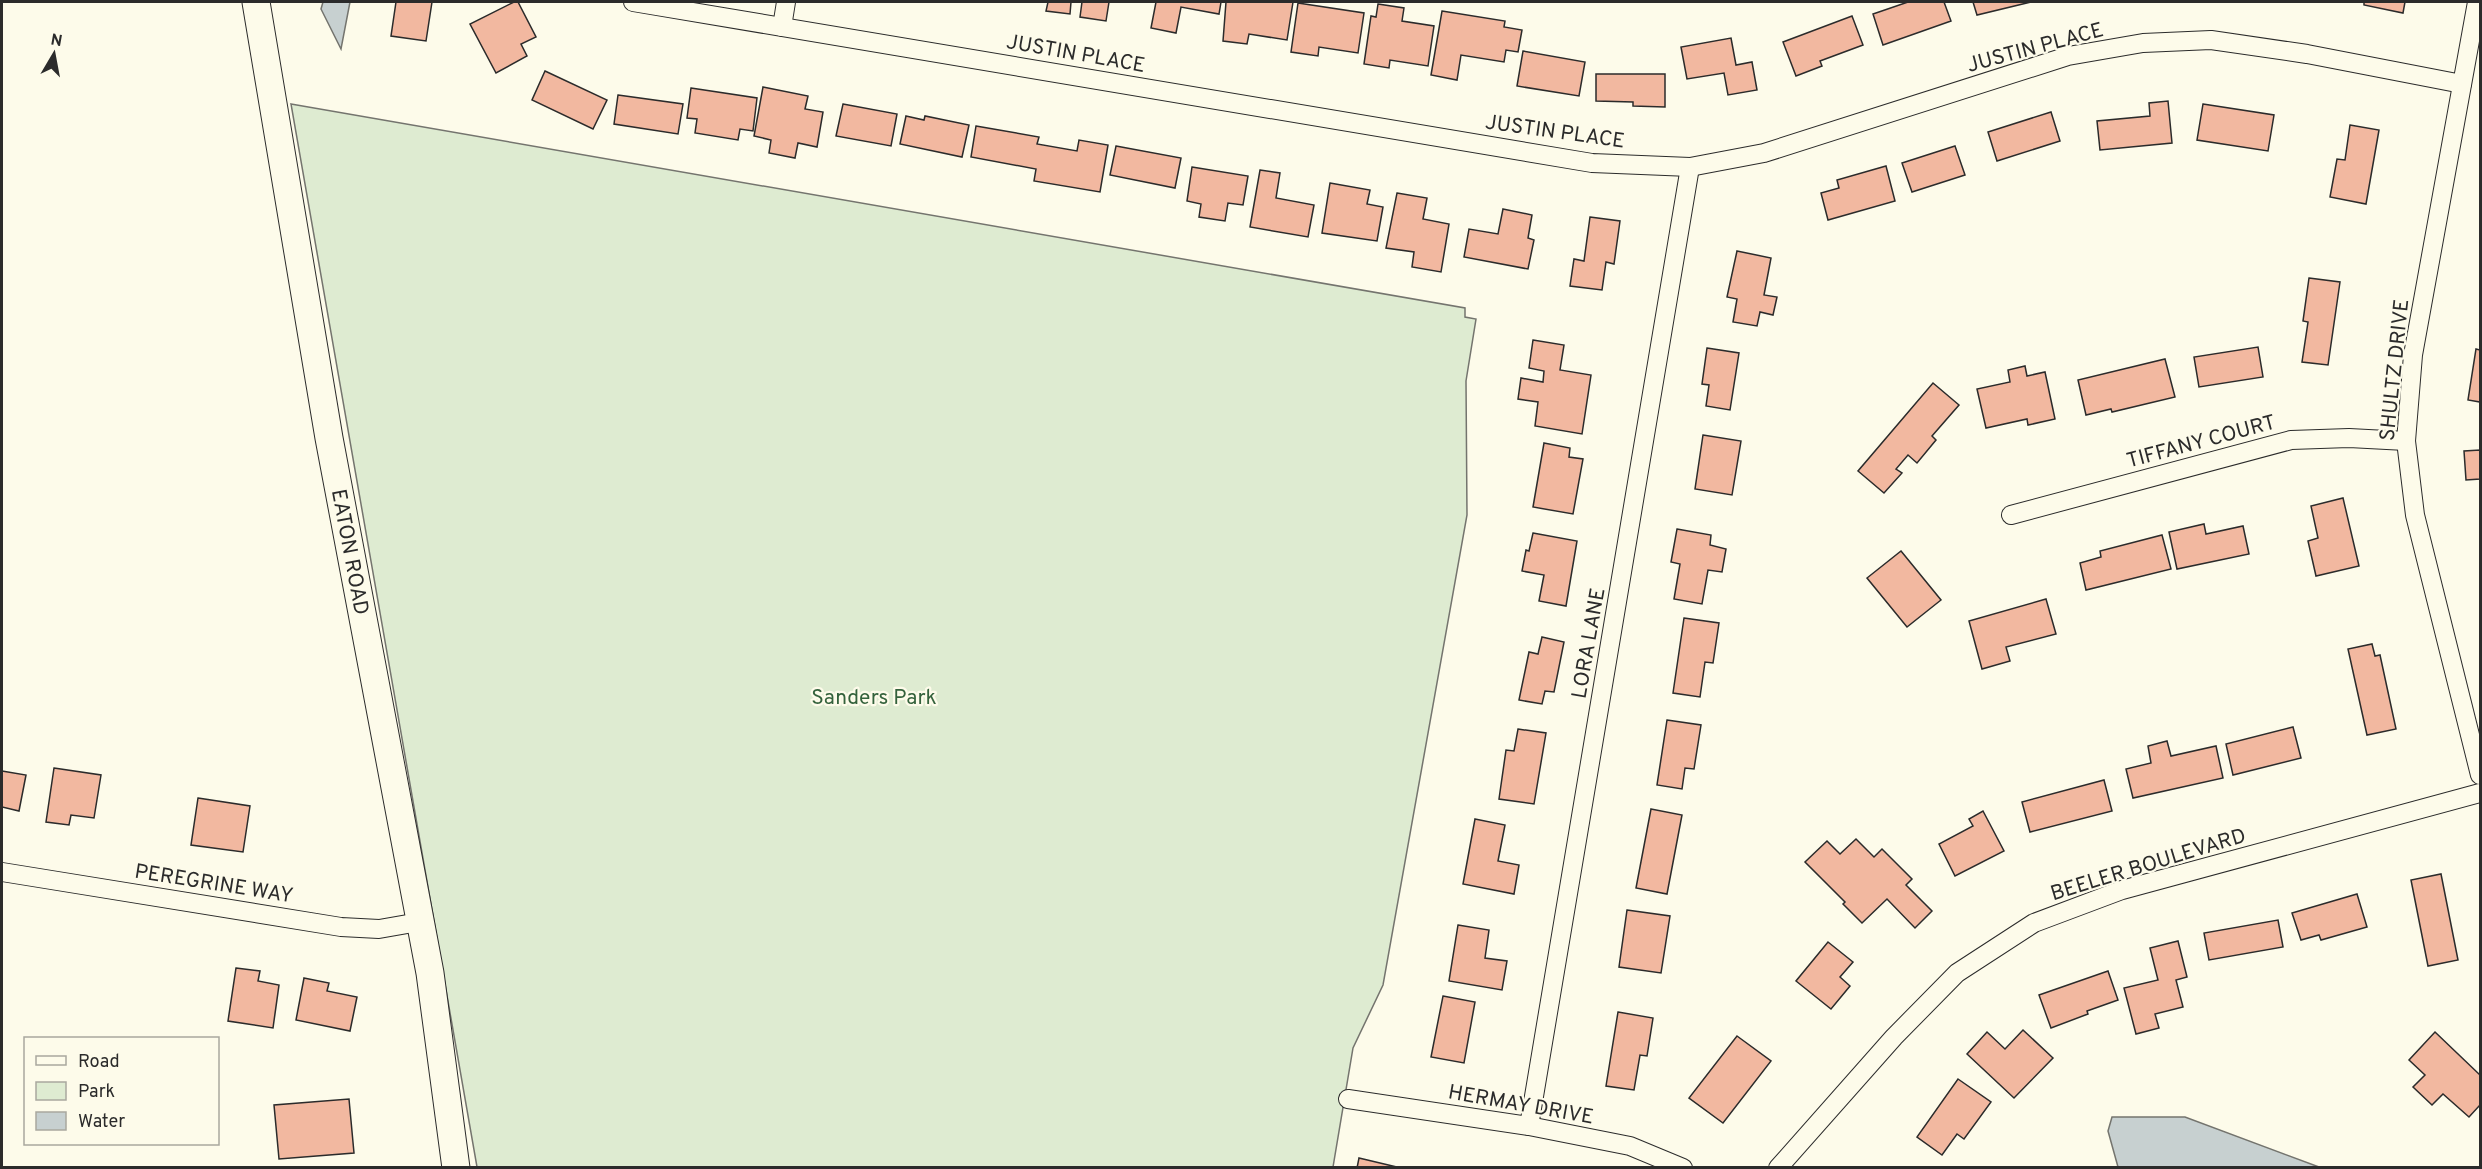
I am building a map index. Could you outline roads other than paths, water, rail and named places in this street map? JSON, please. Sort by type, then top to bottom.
[{"type":"street","name":"EATON ROAD","points":[[256,2],[328,438],[430,973],[456,1167]]},
{"type":"street","name":"JUSTIN PLACE","points":[[633,2],[1592,163],[1690,167],[1764,153],[2068,57],[2143,43],[2211,40],[2307,54],[2462,84]]},
{"type":"street","points":[[782,27],[786,2]]},
{"type":"street","name":"SHULTZ DRIVE","points":[[2477,2],[2413,355],[2406,441],[2415,515],[2481,775]]},
{"type":"street","name":"LORA LANE","points":[[1529,1126],[1690,167]]},
{"type":"street","name":"TIFFANY COURT","points":[[2011,515],[2291,440],[2349,438],[2406,441]]},
{"type":"street","name":"BEELER BOULEVARD","points":[[1778,1167],[1894,1037],[1957,973],[2034,923],[2122,890],[2481,793]]},
{"type":"street","name":"PEREGRINE WAY","points":[[2,872],[341,927],[379,929],[419,922]]},
{"type":"street","name":"HERMAY DRIVE","points":[[1348,1099],[1529,1126],[1630,1146],[1683,1167]]},
{"type":"water","points":[[323,2],[350,2],[341,49],[321,9]]},
{"type":"water","points":[[2112,1117],[2185,1117],[2319,1167],[2118,1167],[2108,1131]]},
{"type":"park label","name":"Sanders Park","points":[[874,697]]}]
